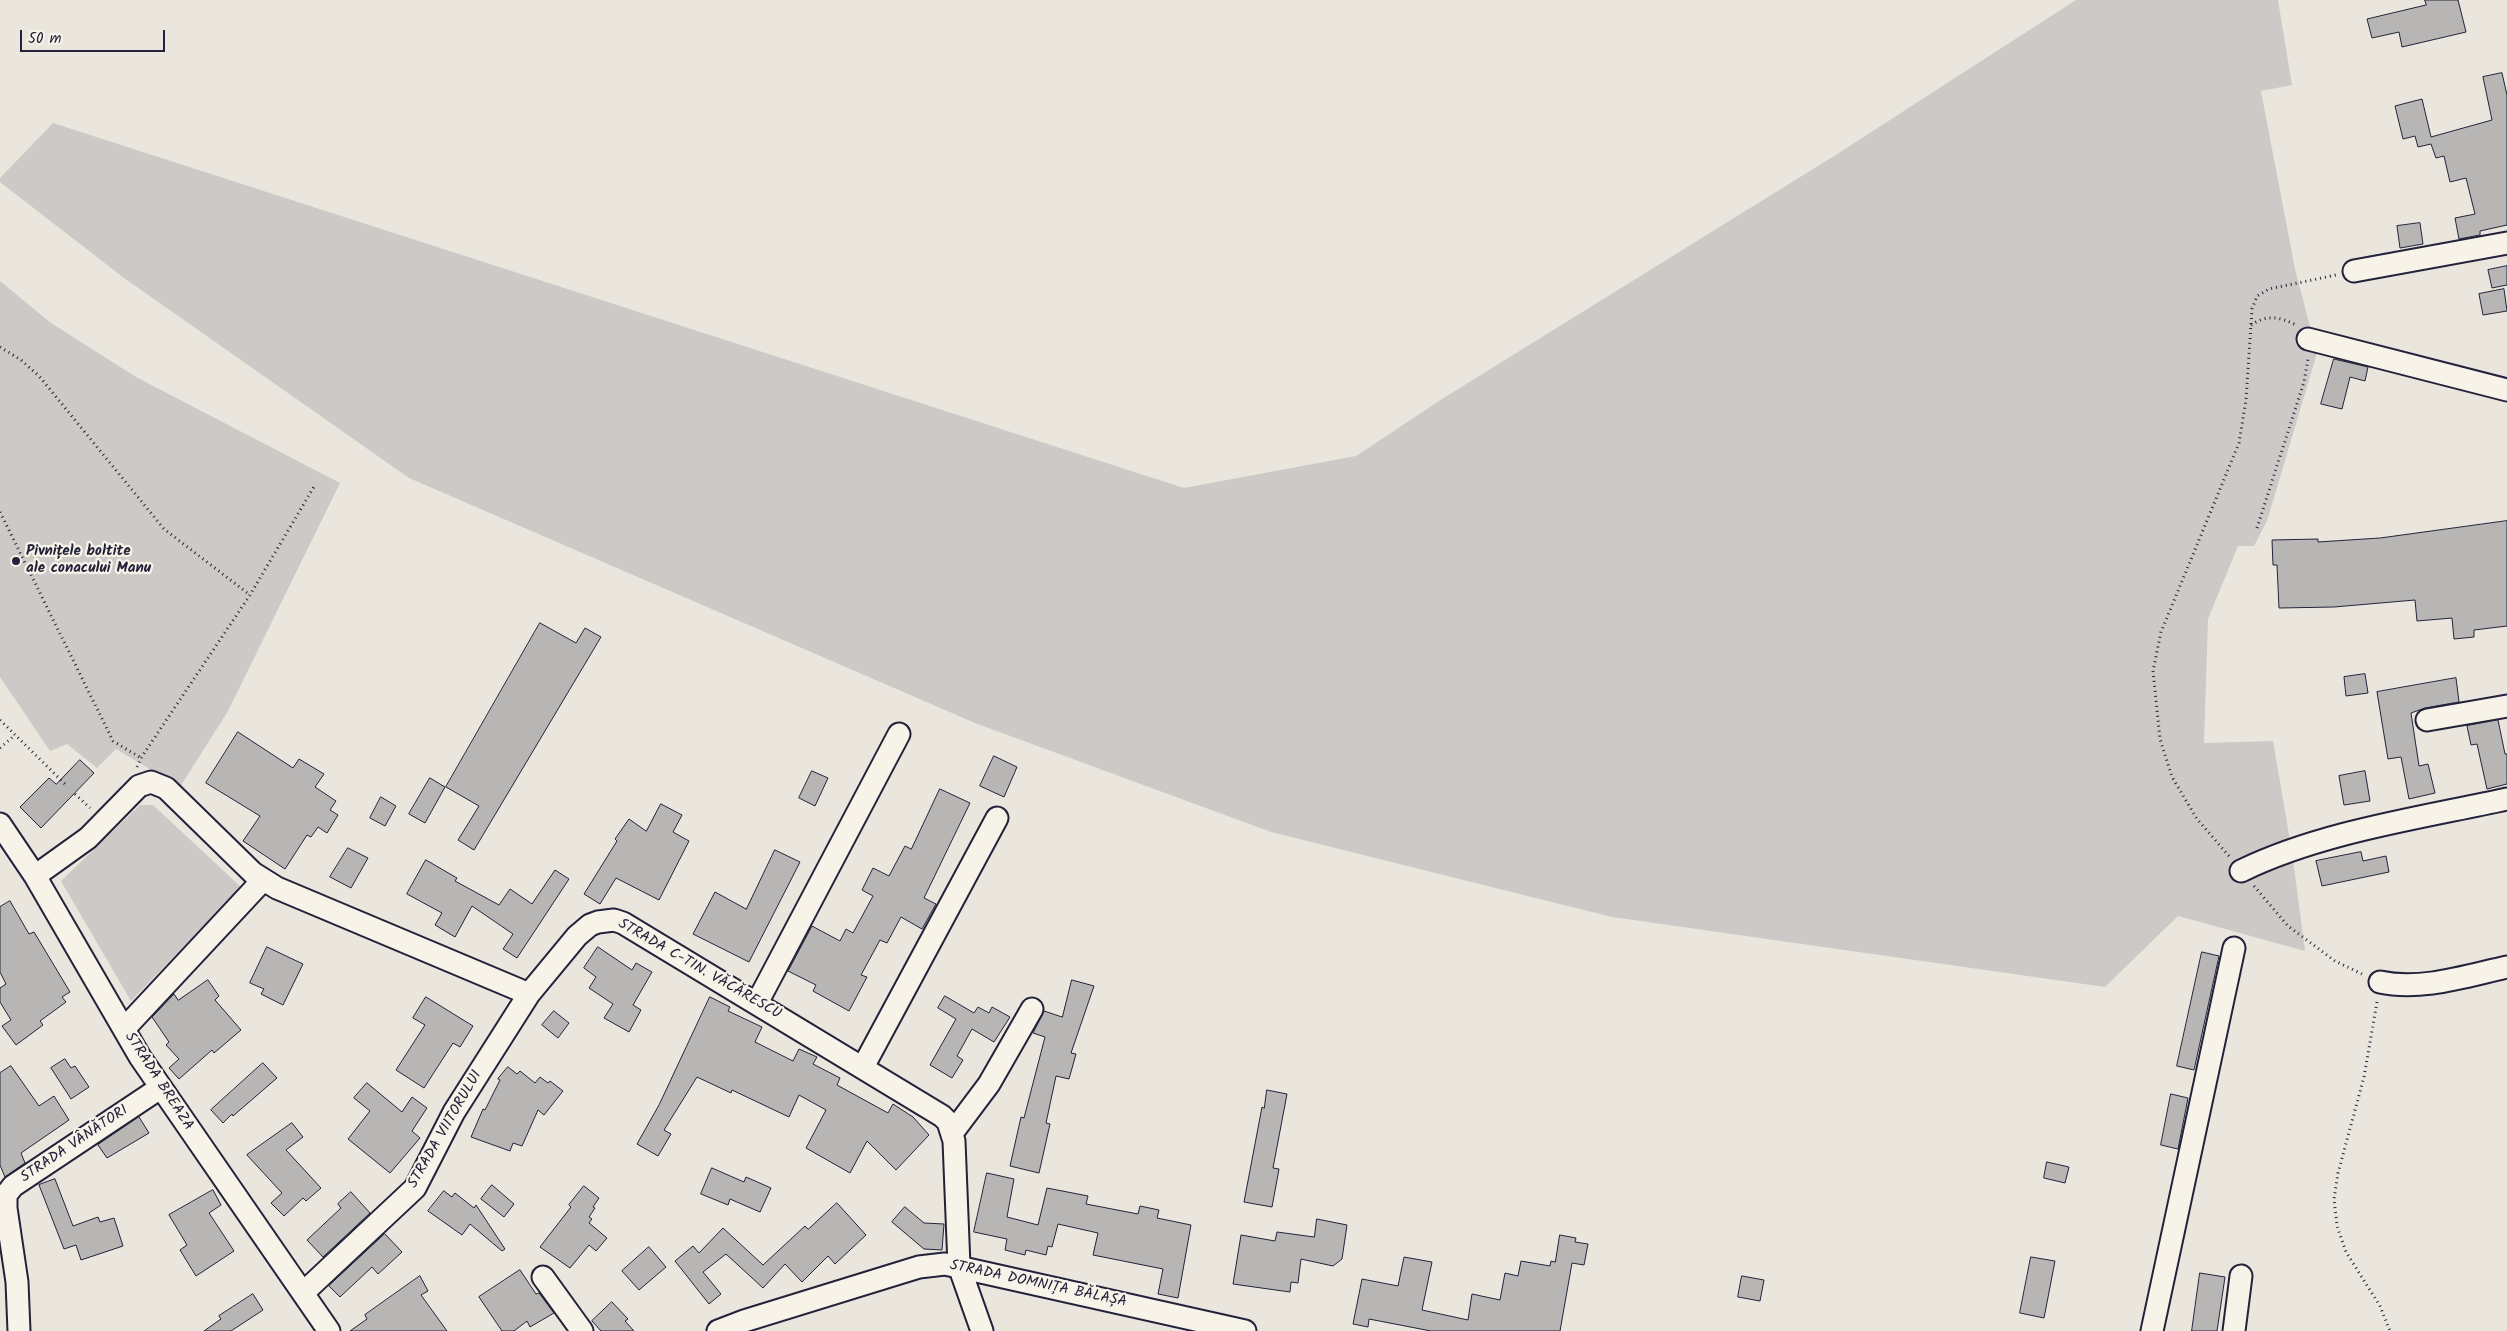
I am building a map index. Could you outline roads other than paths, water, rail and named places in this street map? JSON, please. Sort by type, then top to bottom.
[{"type":"street","points":[[2354,271],[2507,243]]},
{"type":"street","points":[[2308,339],[2507,390]]},
{"type":"street","points":[[2427,720],[2507,706]]},
{"type":"street","points":[[757,1003],[899,734]]},
{"type":"street","points":[[35,876],[88,838],[144,783],[158,783],[166,788],[263,880],[369,928],[529,994]]},
{"type":"street","points":[[2241,871],[2264,860],[2311,844],[2507,799]]},
{"type":"street","points":[[863,1068],[997,818]]},
{"type":"street","name":"STRADA BREAZA","points":[[0,824],[35,876],[160,1088],[329,1331]]},
{"type":"street","points":[[124,1029],[263,880]]},
{"type":"street","name":"STRADA C-TIN. VĂCĂRESCU","points":[[529,994],[584,930],[598,922],[614,920],[623,922],[942,1116],[953,1132]]},
{"type":"street","points":[[2152,1331],[2234,948]]},
{"type":"street","points":[[2380,982],[2400,986],[2418,984],[2507,967]]},
{"type":"street","name":"STRADA VIITORULUI","points":[[303,1293],[415,1188],[454,1112],[529,994]]},
{"type":"street","points":[[982,1331],[964,1287],[959,1266],[953,1132],[989,1084],[1032,1009]]},
{"type":"street","name":"STRADA VÂNĂTORI","points":[[19,1331],[17,1282],[3,1187],[13,1186],[160,1088]]},
{"type":"street","name":"STRADA DOMNIȚA BĂLAȘA","points":[[718,1331],[744,1321],[919,1267],[945,1264],[1245,1331]]},
{"type":"street","points":[[2234,1331],[2241,1276]]},
{"type":"street","points":[[544,1277],[582,1331]]},
{"type":"place","name":"Pivnițele boltite ale conacului Manu","points":[[16,561]]}]
